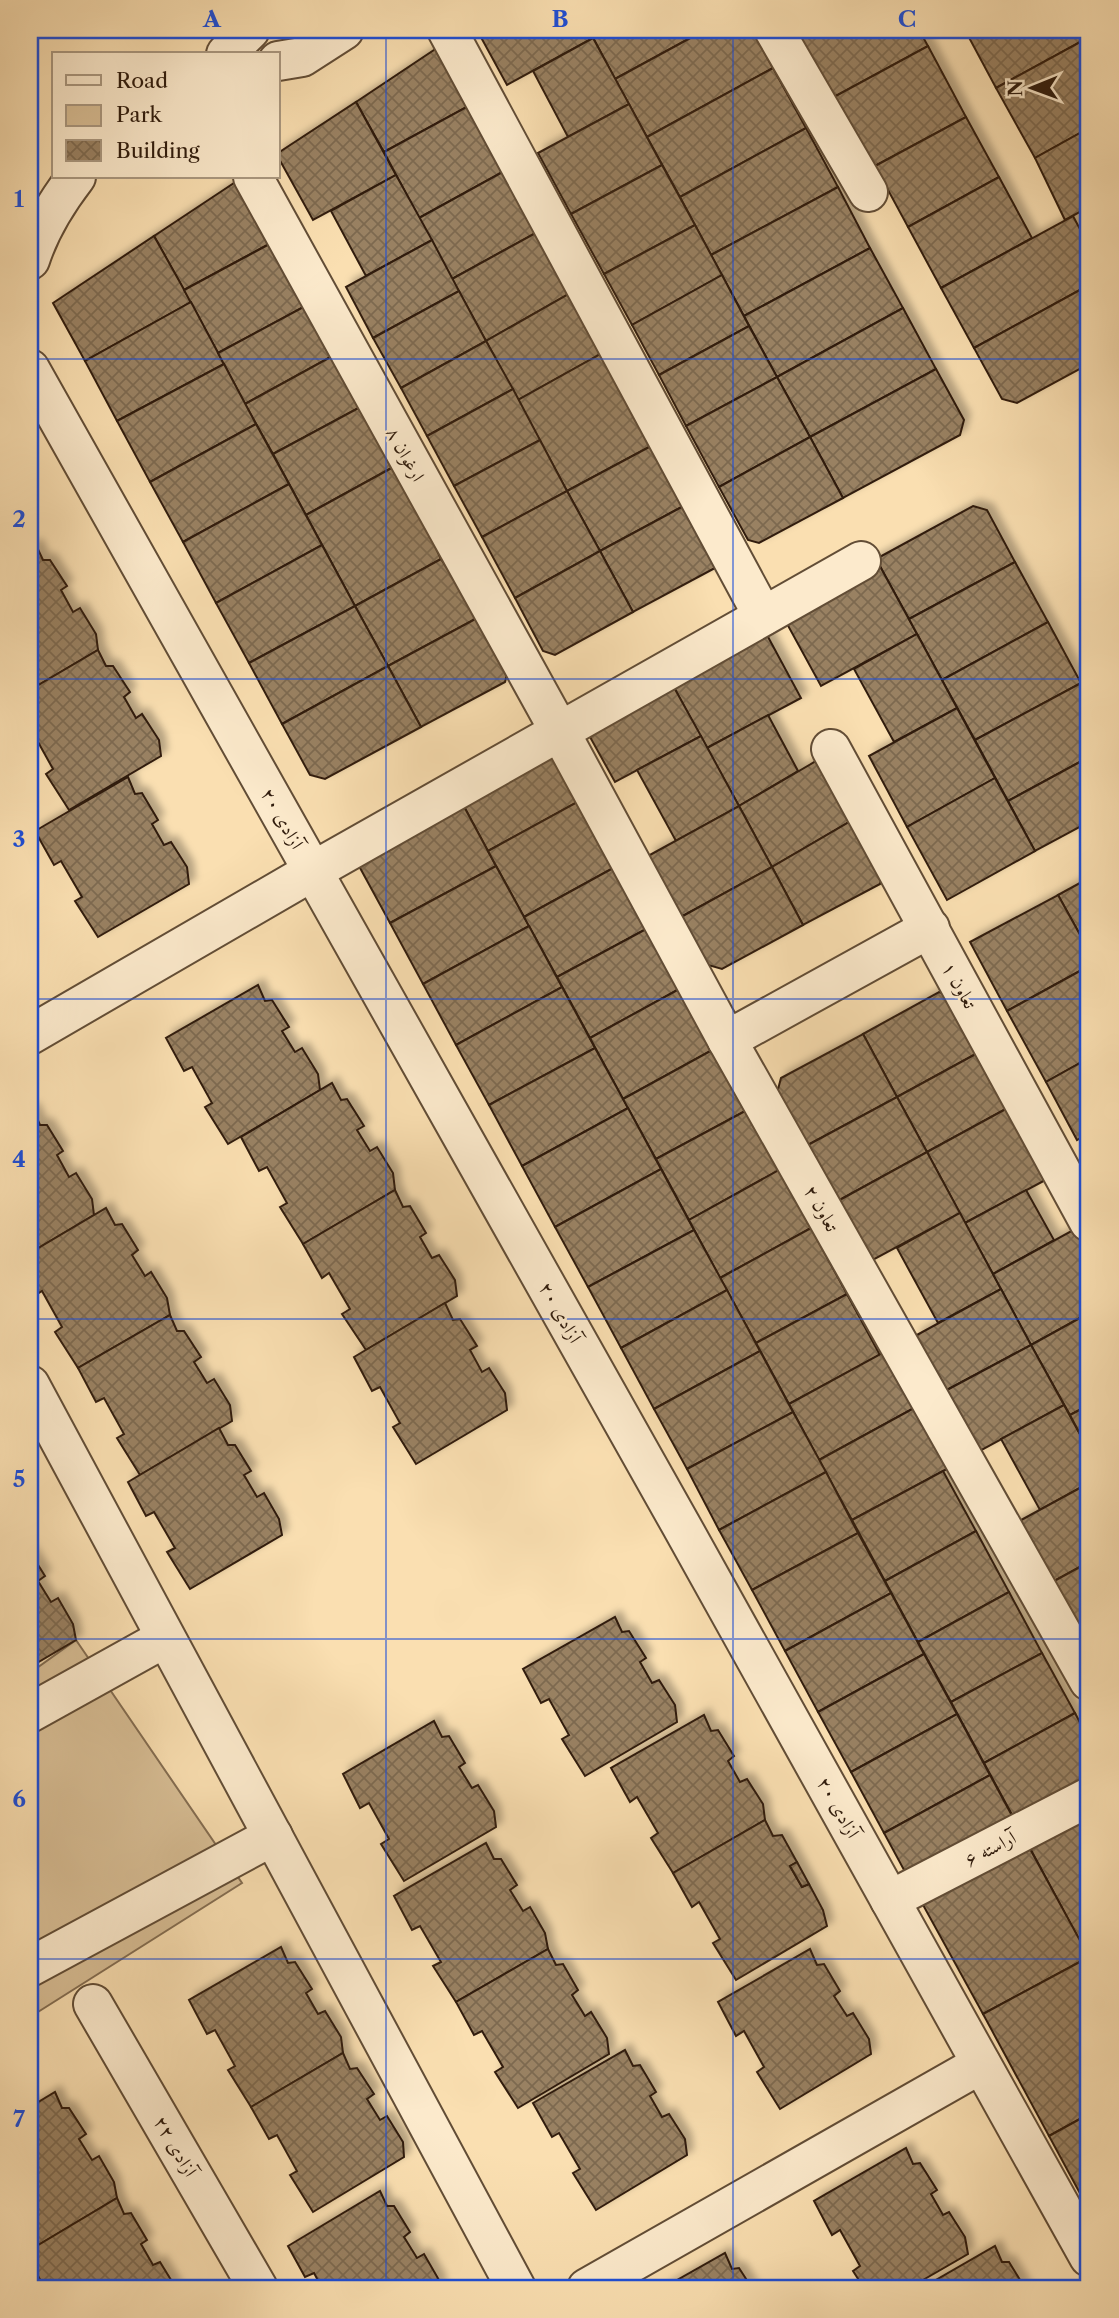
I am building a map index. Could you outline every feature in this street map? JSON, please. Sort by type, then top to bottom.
[{"type":"street","points":[[228,52],[250,30]]},
{"type":"street","points":[[280,61],[302,57],[344,30]]},
{"type":"street","points":[[447,30],[763,616]]},
{"type":"street","points":[[780,32],[868,192]]},
{"type":"street","points":[[30,260],[55,204],[75,178]]},
{"type":"street","name":"ارغوان ۸","points":[[254,178],[560,732]]},
{"type":"street","name":"آزادی ۲۰","points":[[30,369],[1089,2257]]},
{"type":"street","points":[[30,1035],[313,871],[861,561]]},
{"type":"street","name":"تعاون ۲","points":[[560,732],[727,1040],[1089,1681]]},
{"type":"street","name":"تعاون ۱","points":[[831,748],[1089,1222]]},
{"type":"street","points":[[727,1040],[930,928]]},
{"type":"street","points":[[30,1385],[516,2288]]},
{"type":"street","points":[[30,1713],[166,1638]]},
{"type":"street","name":"آراسته ۶","points":[[890,1900],[1089,1797]]},
{"type":"street","points":[[30,1967],[273,1836]]},
{"type":"street","name":"آزادی ۲۲","points":[[93,2004],[258,2288]]},
{"type":"street","points":[[587,2288],[981,2064]]},
{"type":"green space","points":[[76,1640],[242,1883],[30,2017],[30,1673]]},
{"type":"building","points":[[477,30],[589,30],[593,38],[507,85]]},
{"type":"building","points":[[589,30],[705,30],[615,79]]},
{"type":"building","points":[[705,30],[752,30],[773,68],[647,137],[615,79]]},
{"type":"building","points":[[795,30],[919,30],[928,46],[832,98]]},
{"type":"building","points":[[965,30],[1076,30],[1082,41],[996,88]]},
{"type":"building","points":[[455,36],[487,96],[384,152],[356,102]]},
{"type":"building","points":[[593,38],[629,104],[568,137],[533,71]]},
{"type":"building","points":[[1082,41],[1089,54],[1089,128],[1035,158],[996,88]]},
{"type":"building","points":[[928,46],[966,117],[875,166],[832,98]]},
{"type":"building","points":[[773,68],[806,128],[680,197],[647,137]]},
{"type":"building","points":[[356,102],[396,175],[313,220],[280,161],[280,152]]},
{"type":"building","points":[[472,104],[508,169],[419,218],[384,152]]},
{"type":"building","points":[[629,104],[662,165],[571,214],[538,153]]},
{"type":"building","points":[[966,117],[999,177],[908,227],[875,166]]},
{"type":"building","points":[[806,128],[838,187],[711,255],[680,197]]},
{"type":"building","points":[[1089,128],[1089,207],[1065,220],[1035,158]]},
{"type":"building","points":[[662,165],[695,225],[604,274],[571,214]]},
{"type":"building","points":[[508,169],[541,230],[452,279],[419,218]]},
{"type":"building","points":[[396,175],[432,240],[366,276],[331,211]]},
{"type":"building","points":[[999,177],[1032,238],[941,288],[908,227]]},
{"type":"building","points":[[241,178],[293,231],[184,290],[154,236]]},
{"type":"building","points":[[838,187],[870,248],[744,316],[711,255]]},
{"type":"building","points":[[1073,216],[1089,246],[1089,285],[974,348],[941,288]]},
{"type":"building","points":[[695,225],[722,275],[632,325],[604,274]]},
{"type":"building","points":[[541,230],[574,291],[486,341],[452,279]]},
{"type":"building","points":[[154,236],[191,302],[85,361],[53,303]]},
{"type":"building","points":[[432,240],[459,291],[373,338],[346,287]]},
{"type":"building","points":[[275,241],[309,304],[218,353],[184,290]]},
{"type":"building","points":[[870,248],[903,308],[777,377],[744,316]]},
{"type":"building","points":[[722,275],[749,326],[659,375],[632,325]]},
{"type":"building","points":[[1089,285],[1089,364],[1017,403],[1002,399],[974,348]]},
{"type":"building","points":[[459,291],[486,341],[401,388],[373,338]]},
{"type":"building","points":[[574,291],[606,351],[518,400],[486,341]]},
{"type":"building","points":[[191,302],[224,364],[117,421],[85,361]]},
{"type":"building","points":[[309,304],[336,354],[245,404],[218,353]]},
{"type":"building","points":[[903,308],[936,369],[810,437],[777,377]]},
{"type":"building","points":[[749,326],[777,377],[686,426],[659,375]]},
{"type":"building","points":[[486,341],[513,389],[427,436],[401,388]]},
{"type":"building","points":[[606,351],[651,446],[567,491],[518,400]]},
{"type":"building","points":[[336,354],[364,405],[273,454],[245,404]]},
{"type":"building","points":[[224,364],[256,424],[150,482],[117,421]]},
{"type":"building","points":[[936,369],[964,420],[960,435],[843,498],[810,437]]},
{"type":"building","points":[[777,377],[810,437],[719,487],[686,426]]},
{"type":"building","points":[[513,389],[540,440],[454,486],[427,436]]},
{"type":"building","points":[[364,405],[397,465],[306,515],[273,454]]},
{"type":"building","points":[[256,424],[289,484],[183,542],[150,482]]},
{"type":"building","points":[[810,437],[843,498],[759,543],[748,540],[719,487]]},
{"type":"building","points":[[540,440],[567,491],[482,537],[454,486]]},
{"type":"building","points":[[651,446],[689,503],[600,551],[567,491]]},
{"type":"building","points":[[397,465],[441,559],[355,606],[306,515]]},
{"type":"building","points":[[289,484],[322,545],[216,603],[183,542]]},
{"type":"building","points":[[567,491],[600,551],[515,598],[482,537]]},
{"type":"building","points":[[689,503],[718,557],[715,568],[633,612],[600,551]]},
{"type":"building","points":[[973,506],[987,510],[1015,562],[909,619],[876,559]]},
{"type":"building","points":[[36,545],[43,560],[50,560],[67,586],[61,590],[73,612],[80,608],[96,634],[98,650],[30,690],[30,548]]},
{"type":"building","points":[[322,545],[355,606],[249,663],[216,603]]},
{"type":"building","points":[[600,551],[633,612],[555,655],[543,651],[515,598]]},
{"type":"building","points":[[441,559],[479,617],[388,666],[355,606]]},
{"type":"building","points":[[876,559],[917,634],[821,686],[780,611]]},
{"type":"building","points":[[1015,562],[1048,622],[942,680],[909,619]]},
{"type":"building","points":[[355,606],[388,666],[282,724],[249,663]]},
{"type":"building","points":[[479,617],[508,670],[505,682],[421,727],[388,666]]},
{"type":"building","points":[[760,622],[801,698],[707,748],[666,673]]},
{"type":"building","points":[[1048,622],[1081,683],[975,740],[942,680]]},
{"type":"building","points":[[917,634],[957,708],[894,742],[854,669]]},
{"type":"building","points":[[98,650],[106,666],[113,666],[130,692],[124,697],[136,718],[142,714],[159,740],[161,756],[69,810],[46,774],[53,769],[33,733],[30,734],[30,690]]},
{"type":"building","points":[[388,666],[421,727],[325,779],[310,775],[282,724]]},
{"type":"building","points":[[666,673],[701,736],[615,782],[580,719]]},
{"type":"building","points":[[1081,683],[1089,698],[1089,757],[1008,801],[975,740]]},
{"type":"building","points":[[957,708],[995,778],[907,827],[869,756]]},
{"type":"building","points":[[768,715],[798,771],[739,806],[707,748]]},
{"type":"building","points":[[560,730],[594,793],[488,851],[454,788]]},
{"type":"building","points":[[701,736],[739,806],[676,841],[637,770]]},
{"type":"building","points":[[823,757],[856,818],[772,867],[739,806]]},
{"type":"building","points":[[1089,757],[1089,822],[1035,851],[1008,801]]},
{"type":"building","points":[[128,777],[135,794],[142,793],[158,820],[152,824],[164,845],[171,842],[187,867],[189,884],[98,937],[75,901],[82,897],[61,861],[54,865],[35,831]]},
{"type":"building","points":[[995,778],[1035,851],[947,900],[907,827]]},
{"type":"building","points":[[454,788],[496,866],[390,923],[353,855]]},
{"type":"building","points":[[579,801],[615,867],[524,917],[488,851]]},
{"type":"building","points":[[739,806],[772,867],[681,917],[648,856]]},
{"type":"building","points":[[856,818],[884,869],[880,884],[803,925],[772,867]]},
{"type":"building","points":[[496,866],[529,926],[423,984],[390,923]]},
{"type":"building","points":[[615,867],[648,928],[557,977],[524,917]]},
{"type":"building","points":[[772,867],[803,925],[722,969],[708,965],[681,917]]},
{"type":"building","points":[[1089,878],[1089,951],[1058,895]]},
{"type":"building","points":[[1058,895],[1089,951],[1089,966],[1007,1011],[970,942]]},
{"type":"building","points":[[529,926],[562,987],[456,1045],[423,984]]},
{"type":"building","points":[[648,928],[681,988],[590,1038],[557,977]]},
{"type":"building","points":[[1089,966],[1089,1058],[1046,1082],[1007,1011]]},
{"type":"building","points":[[258,985],[265,1001],[272,1000],[289,1027],[282,1031],[295,1052],[302,1048],[318,1074],[320,1090],[228,1144],[205,1107],[212,1103],[192,1067],[184,1071],[166,1038]]},
{"type":"building","points":[[562,987],[595,1048],[489,1105],[456,1045]]},
{"type":"building","points":[[681,988],[714,1049],[623,1099],[590,1038]]},
{"type":"building","points":[[939,992],[954,997],[983,1050],[897,1097],[863,1034]]},
{"type":"building","points":[[863,1034],[897,1097],[806,1146],[777,1093],[781,1078]]},
{"type":"building","points":[[595,1048],[628,1108],[522,1166],[489,1105]]},
{"type":"building","points":[[714,1049],[747,1110],[656,1159],[623,1099]]},
{"type":"building","points":[[983,1050],[1013,1105],[927,1152],[897,1097]]},
{"type":"building","points":[[1089,1058],[1089,1133],[1077,1140],[1046,1082]]},
{"type":"building","points":[[332,1083],[341,1100],[347,1099],[364,1126],[357,1130],[370,1151],[377,1147],[393,1173],[395,1190],[303,1244],[280,1207],[287,1203],[267,1167],[259,1171],[241,1137]]},
{"type":"building","points":[[897,1097],[927,1152],[836,1202],[806,1146]]},
{"type":"building","points":[[1013,1105],[1051,1177],[965,1223],[927,1152]]},
{"type":"building","points":[[628,1108],[661,1169],[555,1227],[522,1166]]},
{"type":"building","points":[[33,1109],[40,1125],[47,1125],[63,1151],[57,1155],[69,1177],[76,1173],[92,1199],[94,1215],[30,1253],[30,1111]]},
{"type":"building","points":[[747,1110],[779,1170],[689,1220],[656,1159]]},
{"type":"building","points":[[927,1152],[960,1213],[869,1262],[836,1202]]},
{"type":"building","points":[[661,1169],[694,1230],[588,1287],[555,1227]]},
{"type":"building","points":[[779,1170],[811,1228],[720,1278],[689,1220]]},
{"type":"building","points":[[395,1190],[403,1207],[410,1206],[426,1233],[420,1237],[432,1258],[439,1255],[455,1280],[457,1296],[366,1350],[342,1314],[350,1309],[329,1273],[322,1278],[303,1244]]},
{"type":"building","points":[[1026,1190],[1054,1240],[993,1274],[965,1223]]},
{"type":"building","points":[[106,1208],[115,1225],[122,1224],[138,1250],[132,1255],[145,1276],[151,1272],[167,1298],[170,1315],[78,1368],[55,1332],[62,1327],[42,1291],[34,1296],[30,1288],[30,1253]]},
{"type":"building","points":[[960,1213],[1001,1289],[938,1323],[897,1248]]},
{"type":"building","points":[[1086,1223],[1089,1228],[1089,1313],[1031,1345],[993,1274]]},
{"type":"building","points":[[811,1228],[847,1294],[756,1343],[720,1278]]},
{"type":"building","points":[[694,1230],[727,1290],[621,1348],[588,1287]]},
{"type":"building","points":[[1001,1289],[1031,1345],[945,1391],[915,1336]]},
{"type":"building","points":[[727,1290],[760,1351],[654,1409],[621,1348]]},
{"type":"building","points":[[847,1294],[880,1355],[789,1404],[756,1343]]},
{"type":"building","points":[[445,1303],[453,1320],[460,1319],[477,1346],[470,1350],[482,1372],[489,1368],[505,1393],[507,1410],[416,1464],[393,1427],[400,1423],[380,1387],[372,1391],[354,1357]]},
{"type":"building","points":[[1089,1313],[1089,1405],[1070,1415],[1031,1345]]},
{"type":"building","points":[[170,1315],[177,1331],[184,1331],[201,1357],[194,1362],[207,1383],[214,1379],[230,1405],[232,1421],[140,1475],[117,1438],[124,1434],[104,1398],[96,1402],[78,1368]]},
{"type":"building","points":[[1031,1345],[1064,1405],[978,1452],[945,1391]]},
{"type":"building","points":[[895,1346],[925,1402],[819,1460],[789,1404]]},
{"type":"building","points":[[760,1351],[793,1412],[687,1469],[654,1409]]},
{"type":"building","points":[[925,1402],[958,1463],[852,1520],[819,1460]]},
{"type":"building","points":[[1064,1405],[1089,1451],[1089,1483],[1040,1510],[1001,1439]]},
{"type":"building","points":[[1089,1405],[1089,1451],[1070,1415]]},
{"type":"building","points":[[793,1412],[826,1472],[719,1530],[687,1469]]},
{"type":"building","points":[[219,1428],[228,1445],[235,1445],[251,1471],[244,1475],[257,1497],[264,1493],[279,1519],[282,1535],[190,1589],[167,1552],[175,1548],[154,1512],[146,1516],[128,1482]]},
{"type":"building","points":[[943,1471],[976,1531],[885,1581],[852,1520]]},
{"type":"building","points":[[826,1472],[858,1533],[752,1590],[719,1530]]},
{"type":"building","points":[[1089,1483],[1089,1562],[1045,1586],[1012,1525]]},
{"type":"building","points":[[976,1531],[1009,1592],[918,1642],[885,1581]]},
{"type":"building","points":[[858,1533],[891,1593],[785,1651],[752,1590]]},
{"type":"building","points":[[30,1552],[45,1576],[38,1581],[51,1602],[58,1598],[73,1624],[76,1640],[30,1667]]},
{"type":"building","points":[[1089,1562],[1089,1647],[1045,1586]]},
{"type":"building","points":[[1009,1592],[1042,1653],[951,1702],[918,1642]]},
{"type":"building","points":[[891,1593],[924,1654],[818,1712],[785,1651]]},
{"type":"building","points":[[615,1617],[622,1632],[629,1631],[646,1658],[640,1662],[652,1683],[659,1680],[675,1705],[677,1722],[585,1776],[562,1739],[569,1735],[549,1699],[541,1703],[523,1669]]},
{"type":"building","points":[[1042,1653],[1075,1713],[984,1763],[951,1702]]},
{"type":"building","points":[[924,1654],[957,1714],[851,1772],[818,1712]]},
{"type":"building","points":[[1075,1713],[1089,1740],[1089,1784],[1017,1824],[984,1763]]},
{"type":"building","points":[[957,1714],[990,1775],[884,1833],[851,1772]]},
{"type":"building","points":[[704,1715],[711,1731],[718,1730],[734,1756],[728,1761],[740,1782],[747,1779],[763,1804],[765,1820],[673,1873],[651,1838],[658,1833],[637,1797],[630,1802],[611,1768]]},
{"type":"building","points":[[434,1721],[442,1737],[449,1736],[465,1763],[459,1767],[472,1788],[478,1785],[494,1811],[496,1827],[404,1881],[381,1844],[389,1839],[369,1803],[360,1808],[343,1774]]},
{"type":"building","points":[[990,1775],[1023,1836],[917,1894],[884,1833]]},
{"type":"building","points":[[1089,1784],[1089,1941],[1082,1945],[1017,1824]]},
{"type":"building","points":[[765,1820],[773,1836],[782,1835],[797,1862],[790,1866],[802,1887],[809,1884],[823,1910],[827,1926],[736,1980],[713,1943],[720,1939],[699,1902],[692,1907],[673,1873]]},
{"type":"building","points":[[1023,1836],[1089,1957],[983,2014],[917,1894]]},
{"type":"building","points":[[486,1843],[494,1859],[501,1859],[517,1885],[510,1890],[523,1911],[530,1907],[545,1933],[548,1949],[456,2002],[433,1966],[441,1962],[420,1926],[412,1930],[394,1896]]},
{"type":"building","points":[[797,1862],[809,1884],[802,1887],[790,1866]]},
{"type":"building","points":[[281,1947],[288,1963],[295,1962],[312,1989],[306,1993],[318,2014],[325,2011],[341,2037],[343,2053],[251,2107],[228,2070],[235,2066],[215,2030],[207,2034],[189,2000]]},
{"type":"building","points":[[548,1949],[556,1965],[563,1964],[578,1990],[572,1995],[585,2016],[591,2012],[607,2038],[609,2054],[518,2108],[495,2072],[503,2067],[482,2031],[474,2035],[456,2002]]},
{"type":"building","points":[[810,1949],[817,1965],[824,1964],[840,1991],[834,1996],[847,2016],[853,2013],[869,2039],[871,2054],[780,2109],[757,2072],[764,2067],[744,2031],[736,2036],[718,2002]]},
{"type":"building","points":[[1089,1957],[1089,2114],[1049,2136],[983,2014]]},
{"type":"building","points":[[625,2050],[633,2066],[640,2065],[656,2092],[650,2096],[662,2117],[669,2114],[685,2139],[687,2155],[596,2210],[573,2173],[580,2169],[559,2133],[552,2137],[533,2103]]},
{"type":"building","points":[[343,2053],[350,2069],[357,2068],[374,2094],[367,2099],[380,2120],[387,2116],[403,2142],[404,2157],[313,2212],[290,2175],[297,2171],[277,2135],[269,2139],[251,2107]]},
{"type":"building","points":[[55,2092],[62,2108],[69,2108],[86,2134],[79,2139],[92,2160],[99,2156],[114,2182],[117,2198],[30,2250],[30,2107]]},
{"type":"building","points":[[1089,2114],[1089,2210],[1049,2136]]},
{"type":"building","points":[[906,2148],[913,2164],[920,2163],[937,2190],[931,2194],[943,2215],[949,2212],[965,2237],[968,2254],[909,2288],[864,2288],[853,2271],[860,2266],[840,2230],[832,2235],[814,2201]]},
{"type":"building","points":[[380,2191],[387,2206],[394,2206],[410,2232],[404,2237],[417,2258],[424,2254],[439,2280],[440,2288],[322,2288],[314,2273],[305,2277],[288,2246]]},
{"type":"building","points":[[117,2198],[124,2214],[131,2213],[147,2240],[141,2244],[153,2265],[160,2262],[176,2288],[55,2288],[50,2280],[43,2285],[30,2261],[30,2250]]},
{"type":"building","points":[[995,2246],[1002,2262],[1009,2262],[1025,2288],[922,2288]]},
{"type":"building","points":[[725,2253],[732,2269],[739,2268],[752,2288],[663,2288]]}]
